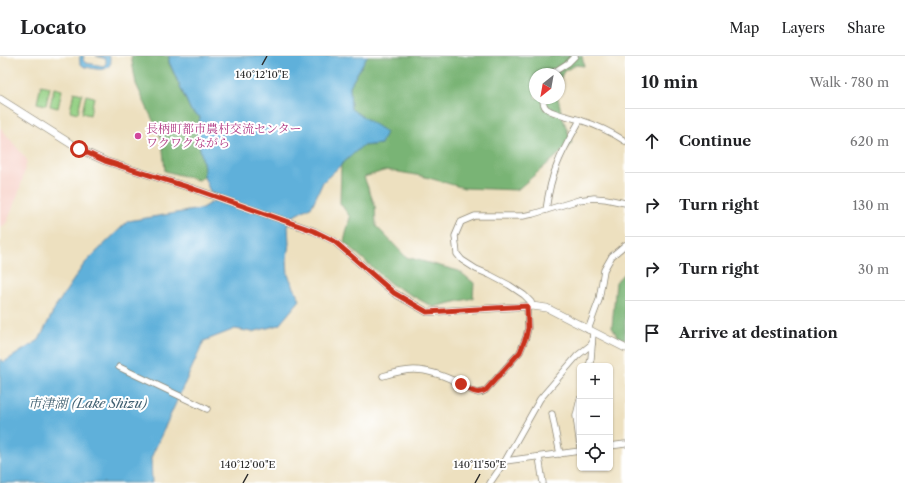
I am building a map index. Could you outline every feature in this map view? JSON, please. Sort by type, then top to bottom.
[{"type":"street","points":[[560,68],[575,56]]},
{"type":"street","points":[[0,99],[79,149],[105,161],[194,189],[314,231],[334,241],[394,293],[427,312],[530,306],[547,308],[625,348]]},
{"type":"street","points":[[544,104],[546,109],[611,132],[625,141]]},
{"type":"street","points":[[546,210],[557,165],[580,120]]},
{"type":"street","points":[[384,376],[413,370],[428,372],[461,384],[473,392],[482,393],[520,352],[528,328],[531,302],[524,295],[509,285],[462,260],[457,254],[455,236],[462,222],[475,216],[523,216],[580,200],[594,198],[625,203]]},
{"type":"street","points":[[590,363],[592,344],[590,331],[599,300],[604,270],[612,256],[625,245]]},
{"type":"street","points":[[490,483],[506,461],[540,399],[577,356],[592,344]]},
{"type":"street","points":[[119,367],[204,408]]},
{"type":"street","points":[[577,412],[577,424]]},
{"type":"street","points":[[552,414],[560,454]]},
{"type":"street","points":[[613,446],[625,444]]},
{"type":"street","points":[[506,461],[577,451]]},
{"type":"street","points":[[540,457],[543,483]]},
{"type":"shaded area","points":[[0,127],[27,160],[20,189],[7,222],[0,229]]},
{"type":"green space","points":[[131,56],[169,56],[169,63],[191,111],[200,117],[197,135],[204,167],[204,177],[198,180],[165,171],[162,140],[136,84]]},
{"type":"green space","points":[[368,56],[582,56],[584,66],[576,65],[565,70],[565,68],[529,68],[529,104],[559,104],[572,143],[517,190],[464,188],[422,176],[387,170],[364,177],[375,206],[376,226],[406,257],[459,271],[474,283],[473,298],[433,307],[391,284],[344,242],[350,217],[340,203],[341,164],[362,146],[381,144],[351,109],[350,86]]},
{"type":"green space","points":[[41,85],[50,87],[46,105],[37,103]]},
{"type":"green space","points":[[54,88],[62,90],[58,108],[50,106]]},
{"type":"green space","points":[[74,92],[82,94],[78,113],[70,111]]},
{"type":"green space","points":[[86,95],[94,97],[90,115],[82,113]]},
{"type":"green space","points":[[625,272],[625,339],[618,338],[612,327],[616,282]]},
{"type":"water","points":[[80,56],[84,56],[83,60],[86,63],[104,66],[106,59],[96,56],[109,56],[111,62],[107,68],[103,69],[85,67],[80,63]]},
{"type":"water","name":"市津湖 (Lake Shizu)","points":[[169,56],[368,56],[350,86],[351,109],[386,132],[381,144],[362,146],[342,164],[323,182],[312,206],[292,217],[288,225],[288,275],[300,300],[279,325],[252,332],[235,329],[204,341],[151,458],[152,483],[0,483],[0,359],[4,362],[39,340],[56,306],[84,264],[128,221],[200,209],[214,201],[204,177],[204,167],[197,135],[200,117],[191,111],[169,62]]},
{"type":"place","name":"長柄町都市農村交流センター ワクワクながら","points":[[138,136]]},
{"type":"route","points":[[79,149],[105,161],[194,189],[314,231],[334,241],[394,293],[427,312],[527,306],[528,328],[520,352],[482,393],[473,392],[461,384]]}]
